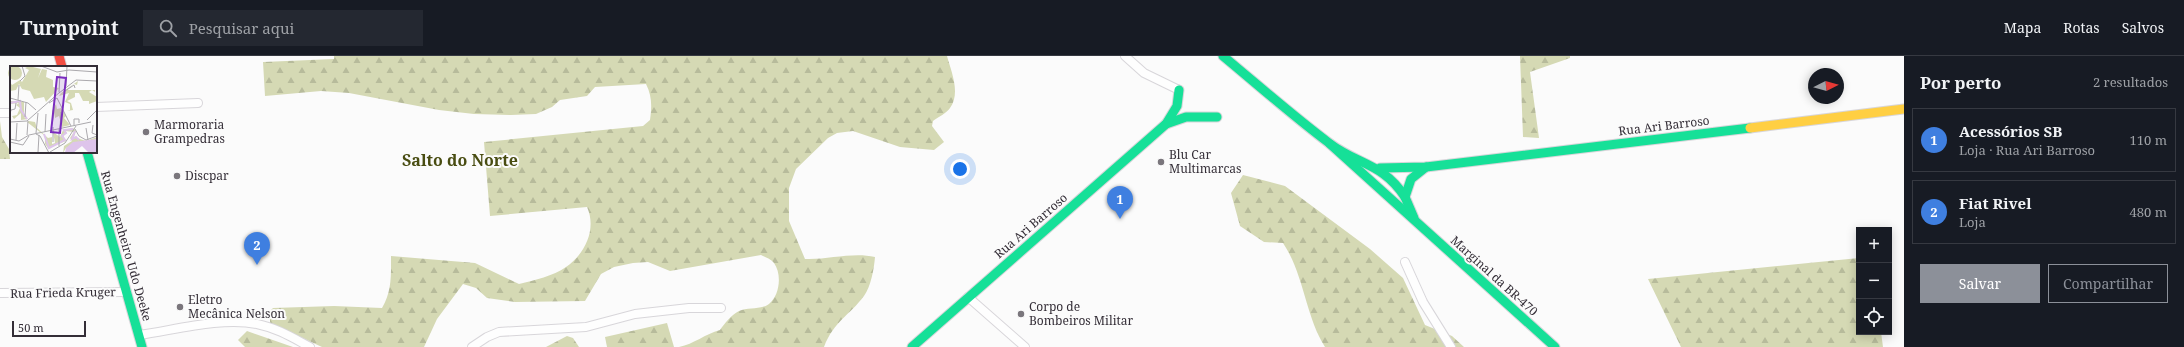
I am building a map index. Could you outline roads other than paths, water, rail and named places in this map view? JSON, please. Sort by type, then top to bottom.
[{"type":"main road","points":[[59,56],[62,66]]},
{"type":"main road","points":[[1223,56],[1330,144],[1347,155],[1380,168]]},
{"type":"main road","name":"Rua Ari Barroso","points":[[912,347],[1166,124],[1176,106],[1179,90]]},
{"type":"main road","name":"Rua Ari Barroso","points":[[1380,168],[1426,167],[1904,108]]},
{"type":"main road","name":"Rua Ari Barroso","points":[[1166,124],[1186,117],[1217,117]]},
{"type":"main road","name":"Marginal da BR-470","points":[[1330,144],[1555,347]]},
{"type":"main road","name":"Rua Engenheiro Udo Deeke","points":[[87,153],[142,347]]},
{"type":"main road","points":[[1405,197],[1411,179],[1426,167]]},
{"type":"main road","name":"Marginal da BR-470","points":[[1380,168],[1390,175],[1399,185],[1417,224]]},
{"type":"street","points":[[1125,56],[1144,74],[1179,90]]},
{"type":"street","points":[[97,107],[198,103]]},
{"type":"street","points":[[1405,262],[1423,302],[1451,347]]},
{"type":"street","name":"Rua Frieda Kruger","points":[[0,294],[127,292]]},
{"type":"street","points":[[968,297],[1025,347]]},
{"type":"street","points":[[472,347],[487,337],[500,332],[586,327],[635,314],[689,308],[720,308]]},
{"type":"street","points":[[139,335],[223,323],[257,324],[278,330],[310,347]]},
{"type":"place","name":"Marmoraria Grampedras","points":[[146,132]]},
{"type":"place","name":"Blu Car Multimarcas","points":[[1161,162]]},
{"type":"place","name":"Discpar","points":[[177,176]]},
{"type":"place","name":"Acessórios SB","points":[[1120,219]]},
{"type":"place","name":"Fiat Rivel","points":[[257,265]]},
{"type":"place","name":"Eletro Mecânica Nelson","points":[[180,307]]},
{"type":"place","name":"Corpo de Bombeiros Militar","points":[[1021,314]]},
{"type":"district","name":"Salto do Norte","points":[[460,160]]}]
